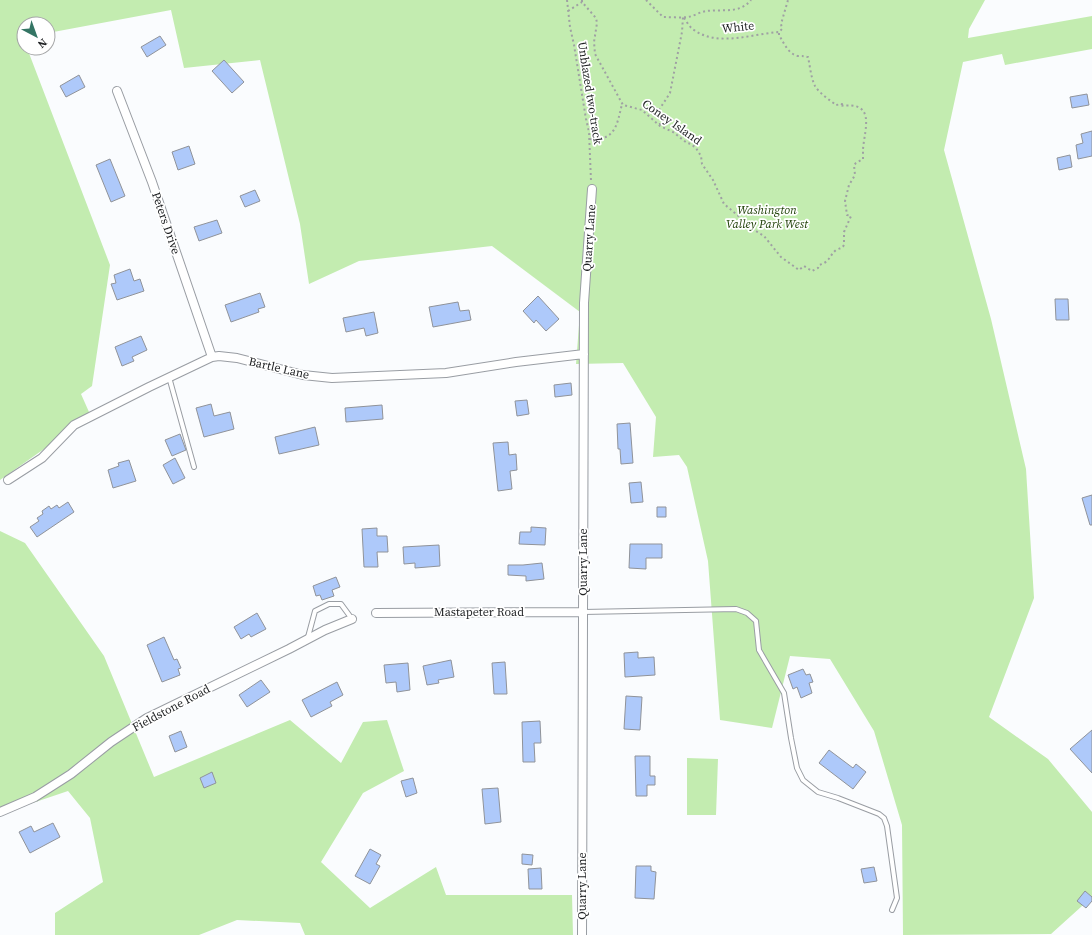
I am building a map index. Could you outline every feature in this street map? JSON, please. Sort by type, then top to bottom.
[{"type":"street","name":"Peters Drive","points":[[117,91],[152,182],[212,357]]},
{"type":"street","name":"Quarry Lane","points":[[582,935],[584,303],[592,189]]},
{"type":"street","name":"Bartle Lane","points":[[8,480],[42,458],[74,425],[212,357],[219,356],[237,358],[304,375],[332,378],[446,373],[516,362],[584,354]]},
{"type":"street","name":"Mastapeter Road","points":[[376,613],[583,612]]},
{"type":"street","name":"Fieldstone Road","points":[[0,812],[35,797],[71,774],[111,742],[147,718],[308,640],[325,630],[352,619]]},
{"type":"lane","points":[[169,377],[194,467]]},
{"type":"lane","points":[[308,640],[315,611],[329,604],[341,604],[352,619]]},
{"type":"lane","points":[[583,612],[736,609],[747,613],[756,621],[759,650],[784,693],[797,768],[803,780],[818,792],[838,798],[863,809],[871,810],[884,818],[887,826],[897,898],[892,910]]},
{"type":"path","name":"Unblazed two-track","points":[[567,0],[590,140],[592,189]]},
{"type":"path","name":"White","points":[[646,0],[663,17],[689,17],[700,12],[733,10],[747,5],[751,0]]},
{"type":"path","points":[[779,32],[782,29],[781,24],[788,0]]},
{"type":"path","points":[[568,11],[582,1]]},
{"type":"path","name":"Coney Island","points":[[582,1],[596,18],[597,23],[594,42],[595,54],[622,104],[642,110],[660,126],[673,132],[696,148],[701,156],[702,164],[713,180],[724,204],[741,218],[746,225],[764,236],[769,244],[785,261],[790,263],[798,270],[804,266],[812,271],[828,260],[836,250],[842,248],[844,245],[844,232],[851,216],[847,215],[845,201],[849,185],[855,175],[854,165],[863,159],[863,147],[867,129],[866,115],[862,109],[845,105],[840,106],[842,104],[836,105],[831,100],[827,100],[816,86],[808,58],[804,56],[797,56],[788,50],[779,35],[779,32]]},
{"type":"path","points":[[660,126],[659,110],[670,94],[682,32],[683,17]]},
{"type":"path","name":"White","points":[[683,17],[692,30],[712,39],[744,38],[760,34],[779,32]]},
{"type":"path","points":[[590,140],[600,140],[613,133],[617,125],[622,104]]},
{"type":"green space","name":"Washington Valley Park West","points":[[0,0],[985,0],[969,29],[968,38],[1092,16],[1092,49],[1005,65],[1002,54],[963,62],[944,150],[991,319],[1026,469],[1034,598],[989,717],[1048,759],[1092,812],[1092,897],[1051,934],[903,935],[902,825],[874,731],[830,659],[790,656],[772,728],[720,720],[708,561],[687,467],[679,455],[653,457],[656,417],[623,363],[576,364],[580,312],[492,246],[359,261],[309,284],[300,224],[260,60],[184,68],[171,10],[56,32],[56,16],[16,16],[16,56],[30,56],[110,265],[92,386],[81,394],[89,412],[44,449],[0,480]]},
{"type":"green space","points":[[0,531],[25,543],[104,656],[154,777],[290,720],[341,763],[363,722],[387,720],[404,771],[363,793],[321,862],[370,908],[436,867],[446,895],[572,895],[573,935],[305,935],[300,923],[237,920],[199,935],[55,935],[55,913],[103,882],[90,818],[68,791],[0,814]]},
{"type":"green space","points":[[687,758],[718,759],[716,815],[687,815]]},
{"type":"building","points":[[160,36],[166,45],[147,57],[141,47]]},
{"type":"building","points":[[224,60],[244,82],[232,93],[212,71]]},
{"type":"building","points":[[79,75],[85,87],[66,97],[60,86]]},
{"type":"building","points":[[1087,94],[1089,105],[1072,108],[1070,97]]},
{"type":"building","points":[[1092,131],[1092,156],[1078,159],[1076,145],[1083,143],[1081,134]]},
{"type":"building","points":[[189,146],[195,164],[178,170],[172,152]]},
{"type":"building","points":[[1070,155],[1072,167],[1059,170],[1057,158]]},
{"type":"building","points":[[110,159],[125,196],[111,202],[96,165]]},
{"type":"building","points":[[255,190],[260,201],[245,207],[240,196]]},
{"type":"building","points":[[217,220],[222,233],[199,241],[194,227]]},
{"type":"building","points":[[130,269],[134,281],[140,279],[144,291],[117,300],[111,284],[116,283],[114,275]]},
{"type":"building","points":[[260,293],[265,307],[258,309],[259,312],[231,322],[225,305]]},
{"type":"building","points":[[538,296],[559,319],[546,331],[536,320],[534,323],[523,311]]},
{"type":"building","points":[[1055,299],[1068,299],[1069,320],[1056,320]]},
{"type":"building","points":[[458,302],[460,311],[469,310],[471,320],[433,327],[429,307]]},
{"type":"building","points":[[374,312],[378,333],[366,336],[364,328],[346,332],[343,318]]},
{"type":"building","points":[[141,336],[147,350],[132,357],[134,361],[122,366],[115,347]]},
{"type":"building","points":[[571,383],[572,395],[555,397],[554,385]]},
{"type":"building","points":[[527,400],[529,414],[517,416],[515,401]]},
{"type":"building","points":[[211,404],[214,416],[230,412],[234,429],[204,437],[196,408]]},
{"type":"building","points":[[382,405],[383,419],[346,422],[345,408]]},
{"type":"building","points":[[630,423],[633,463],[621,464],[620,449],[618,449],[617,424]]},
{"type":"building","points":[[315,427],[319,445],[279,454],[275,437]]},
{"type":"building","points":[[180,434],[186,450],[172,456],[165,440]]},
{"type":"building","points":[[508,442],[509,455],[516,454],[517,470],[510,471],[512,489],[498,491],[493,443]]},
{"type":"building","points":[[175,458],[185,478],[173,484],[163,465]]},
{"type":"building","points":[[129,460],[136,481],[113,488],[108,470],[119,466],[118,463]]},
{"type":"building","points":[[641,482],[643,502],[631,503],[629,483]]},
{"type":"building","points":[[1092,495],[1092,525],[1090,525],[1082,498]]},
{"type":"building","points":[[68,502],[74,512],[37,537],[30,527],[39,521],[37,518],[43,514],[42,511],[49,506],[51,509],[57,505],[59,508]]},
{"type":"building","points":[[657,507],[666,507],[666,517],[657,517]]},
{"type":"building","points":[[531,527],[546,528],[545,545],[519,544],[520,532],[531,532]]},
{"type":"building","points":[[377,528],[377,536],[387,536],[388,552],[377,552],[378,567],[364,567],[362,529]]},
{"type":"building","points":[[630,544],[662,544],[662,558],[646,558],[646,569],[629,568]]},
{"type":"building","points":[[439,545],[440,566],[415,568],[415,563],[404,564],[403,547]]},
{"type":"building","points":[[542,563],[544,579],[526,581],[526,576],[508,575],[508,565]]},
{"type":"building","points":[[336,577],[340,587],[332,590],[334,596],[322,600],[320,595],[316,596],[313,586]]},
{"type":"building","points":[[257,613],[266,629],[251,637],[249,634],[241,639],[234,627]]},
{"type":"building","points":[[164,637],[174,660],[177,659],[181,668],[178,669],[180,675],[162,682],[147,645]]},
{"type":"building","points":[[638,652],[638,658],[654,657],[655,675],[625,677],[624,653]]},
{"type":"building","points":[[451,660],[454,677],[438,680],[439,683],[427,685],[423,666]]},
{"type":"building","points":[[505,662],[507,694],[494,694],[492,663]]},
{"type":"building","points":[[408,663],[410,690],[397,692],[396,682],[386,683],[384,665]]},
{"type":"building","points":[[803,669],[806,675],[810,674],[813,682],[809,683],[812,693],[801,698],[797,687],[793,689],[788,675]]},
{"type":"building","points":[[261,680],[270,692],[247,707],[239,695]]},
{"type":"building","points":[[337,682],[343,695],[330,702],[332,706],[311,717],[302,700]]},
{"type":"building","points":[[626,696],[642,697],[640,730],[624,729]]},
{"type":"building","points":[[540,721],[541,743],[534,743],[535,762],[523,762],[522,722]]},
{"type":"building","points":[[1092,730],[1092,773],[1070,749]]},
{"type":"building","points":[[181,731],[187,747],[175,752],[169,736]]},
{"type":"building","points":[[829,750],[853,768],[856,764],[866,772],[853,789],[819,763]]},
{"type":"building","points":[[635,756],[650,756],[650,776],[655,776],[655,785],[647,785],[647,796],[636,796]]},
{"type":"building","points":[[212,772],[216,783],[204,788],[200,778]]},
{"type":"building","points":[[413,778],[417,793],[406,797],[401,781]]},
{"type":"building","points":[[498,788],[501,822],[485,824],[482,789]]},
{"type":"building","points":[[53,823],[60,837],[30,853],[19,832],[31,826],[34,832]]},
{"type":"building","points":[[370,849],[381,855],[376,864],[380,866],[370,884],[355,876]]},
{"type":"building","points":[[522,854],[533,855],[532,865],[522,864]]},
{"type":"building","points":[[636,866],[651,866],[651,871],[656,872],[654,899],[635,898]]},
{"type":"building","points":[[874,867],[877,881],[864,883],[861,869]]},
{"type":"building","points":[[541,868],[542,889],[529,889],[528,869]]},
{"type":"building","points":[[1085,891],[1092,897],[1092,901],[1086,908],[1077,901]]}]
